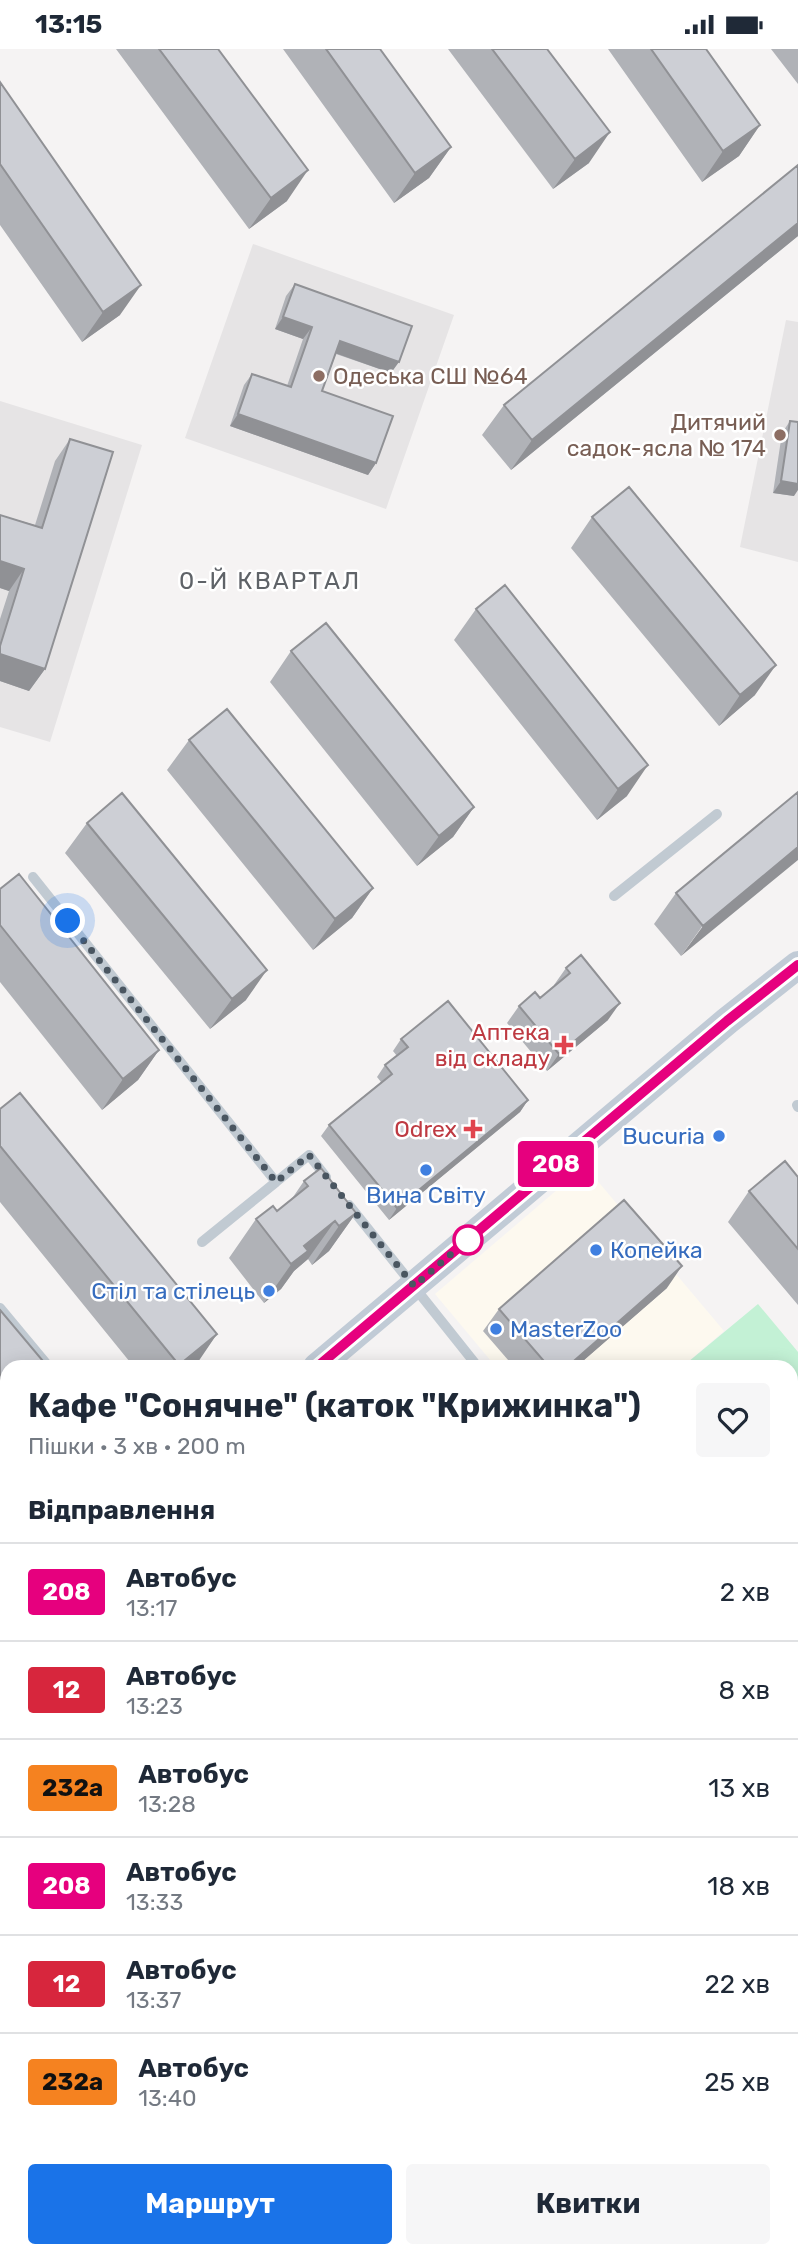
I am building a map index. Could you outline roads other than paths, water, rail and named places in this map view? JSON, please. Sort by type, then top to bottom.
[{"type":"main road","points":[[325,1360],[798,965]]},
{"type":"lane","points":[[614,896],[716,814]]},
{"type":"lane","points":[[33,877],[276,1182]]},
{"type":"lane","points":[[202,1242],[309,1155],[335,1188]]},
{"type":"lane","points":[[344,1199],[472,1360]]},
{"type":"lane","points":[[0,1308],[43,1360]]},
{"type":"place","name":"Одеська СШ №64","points":[[319,376]]},
{"type":"place","name":"Дитячий садок-ясла № 174","points":[[780,435]]},
{"type":"place","name":"Аптека від складу","points":[[564,1045]]},
{"type":"place","name":"Odrex","points":[[473,1129]]},
{"type":"place","name":"Bucuria","points":[[719,1136]]},
{"type":"place","name":"Вина Світу","points":[[426,1170]]},
{"type":"place","name":"Копейка","points":[[596,1250]]},
{"type":"place","name":"Стіл та стілець","points":[[269,1291]]},
{"type":"place","name":"MasterZoo","points":[[496,1329]]},
{"type":"district","name":"0-Й КВАРТАЛ","points":[[270,581]]}]
